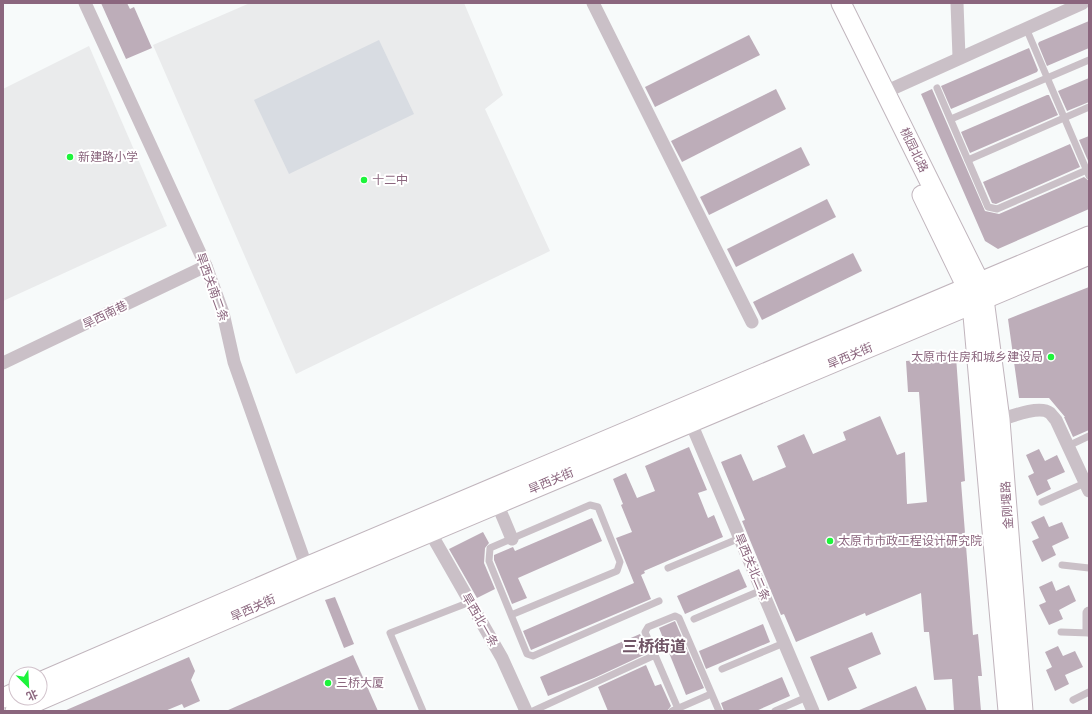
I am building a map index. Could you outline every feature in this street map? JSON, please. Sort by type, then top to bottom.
[{"type":"main road","points":[[827,3],[976,293],[1008,711]]},
{"type":"main road","name":"桃园北路","points":[[841,3],[885,92],[976,293]]},
{"type":"main road","name":"旱西关街","points":[[15,711],[309,575],[430,532],[494,497],[691,423],[976,293],[1089,236]]},
{"type":"main road","name":"旱西关街","points":[[48,679],[309,575],[976,293],[1089,255]]},
{"type":"main road","name":"金刚堰路","points":[[976,293],[1000,420],[1023,711]]},
{"type":"street","name":"旱西关南二条","points":[[85,3],[206,266],[223,312],[234,362],[309,575]]},
{"type":"street","points":[[593,3],[752,322]]},
{"type":"street","points":[[957,3],[959,57]]},
{"type":"street","points":[[885,92],[959,57],[1083,3]]},
{"type":"street","name":"旱西南巷","points":[[3,363],[206,266]]},
{"type":"street","points":[[1000,420],[1031,411],[1040,410],[1049,412],[1056,420],[1087,487]]},
{"type":"street","name":"旱西关北二条","points":[[691,423],[813,711]]},
{"type":"street","points":[[494,497],[512,539]]},
{"type":"street","name":"旱西北一条","points":[[430,532],[502,658],[526,711]]},
{"type":"street","points":[[1089,613],[1089,630]]},
{"type":"lane","points":[[937,88],[988,207],[997,209],[1088,172],[1026,28]]},
{"type":"lane","points":[[951,119],[1089,60]]},
{"type":"lane","points":[[968,160],[1089,108]]},
{"type":"lane","points":[[1068,446],[1089,436]]},
{"type":"lane","points":[[1042,502],[1087,487]]},
{"type":"lane","points":[[511,615],[617,571],[620,562],[598,507],[590,505],[490,548],[489,561],[511,615],[527,654],[533,656],[659,601]]},
{"type":"lane","points":[[668,568],[740,538]]},
{"type":"lane","points":[[1062,565],[1089,568]]},
{"type":"lane","points":[[694,619],[762,590]]},
{"type":"lane","points":[[423,711],[390,634],[470,602]]},
{"type":"lane","points":[[711,694],[677,710],[656,655],[645,632],[648,627],[675,616],[679,618],[719,711]]},
{"type":"lane","points":[[1061,632],[1089,633]]},
{"type":"lane","points":[[722,669],[784,642]]},
{"type":"lane","points":[[532,711],[656,655]]},
{"type":"lane","points":[[1073,700],[1089,692]]},
{"type":"lane","points":[[775,711],[807,697]]},
{"type":"shaded area","name":"十二中","points":[[250,3],[464,3],[503,95],[485,109],[550,251],[296,374],[153,45]]},
{"type":"shaded area","points":[[379,40],[414,114],[289,174],[254,100]]},
{"type":"shaded area","name":"新建路小学","points":[[89,46],[167,226],[3,301],[3,89]]},
{"type":"building","points":[[101,3],[127,3],[130,9],[134,7],[152,48],[126,59]]},
{"type":"building","points":[[1089,21],[1089,48],[1047,66],[1038,44],[1039,42]]},
{"type":"building","points":[[749,35],[760,55],[655,107],[645,87]]},
{"type":"building","points":[[1029,48],[1038,70],[1037,72],[951,109],[941,86]]},
{"type":"building","points":[[1089,78],[1089,102],[1067,111],[1058,91]]},
{"type":"building","points":[[776,89],[786,109],[682,162],[671,141]]},
{"type":"building","points":[[932,89],[985,211],[999,214],[1084,177],[1089,181],[1089,209],[998,249],[985,241],[921,94]]},
{"type":"building","points":[[1049,95],[1058,115],[970,153],[961,132]]},
{"type":"building","points":[[1089,136],[1089,163],[1079,140]]},
{"type":"building","points":[[1070,144],[1080,167],[996,204],[992,203],[983,182]]},
{"type":"building","points":[[801,147],[810,165],[709,215],[700,197]]},
{"type":"building","points":[[827,199],[836,217],[736,267],[727,249]]},
{"type":"building","points":[[853,253],[862,271],[762,320],[753,302]]},
{"type":"building","name":"太原市住房和城乡建设局","points":[[1089,287],[1089,430],[1073,437],[1065,417],[1049,398],[1019,398],[1008,319]]},
{"type":"building","points":[[956,357],[965,481],[961,482],[973,635],[978,634],[982,676],[978,676],[981,711],[954,711],[952,679],[934,680],[929,632],[924,632],[921,593],[866,616],[865,613],[796,642],[784,614],[781,615],[742,521],[745,520],[721,462],[741,454],[753,481],[786,467],[777,446],[804,434],[813,454],[846,440],[843,432],[880,416],[897,455],[905,452],[907,504],[927,502],[919,392],[908,392],[906,361]]},
{"type":"building","points":[[689,447],[707,490],[698,493],[708,518],[714,515],[723,537],[644,571],[645,573],[641,575],[651,599],[531,650],[523,631],[634,583],[616,538],[632,532],[621,505],[623,504],[613,479],[626,473],[637,498],[655,491],[645,466]]},
{"type":"building","points":[[1039,449],[1045,461],[1057,455],[1065,472],[1047,480],[1051,489],[1037,496],[1028,476],[1034,473],[1026,455]]},
{"type":"building","points":[[1044,516],[1049,527],[1062,522],[1069,538],[1052,546],[1056,555],[1042,562],[1032,541],[1039,538],[1031,522]]},
{"type":"building","points":[[592,518],[602,541],[518,578],[527,598],[512,604],[494,560],[494,555],[513,547],[515,551]]},
{"type":"building","points":[[483,532],[489,543],[485,548],[484,563],[495,589],[477,598],[449,549]]},
{"type":"building","points":[[739,569],[747,587],[685,614],[677,596]]},
{"type":"building","points":[[1052,581],[1056,591],[1069,585],[1076,601],[1059,610],[1063,619],[1049,625],[1039,605],[1046,602],[1039,587]]},
{"type":"building","points":[[335,597],[354,644],[344,648],[325,600]]},
{"type":"building","points":[[675,621],[704,688],[686,695],[659,628]]},
{"type":"building","points":[[763,624],[770,642],[706,669],[699,651]]},
{"type":"building","points":[[872,632],[881,654],[848,668],[857,688],[828,701],[810,657]]},
{"type":"building","points":[[640,634],[648,653],[594,678],[548,696],[540,677]]},
{"type":"building","points":[[1058,646],[1063,656],[1075,651],[1083,667],[1065,675],[1069,684],[1055,691],[1046,670],[1052,667],[1045,652]]},
{"type":"building","name":"三桥大厦","points":[[353,655],[378,711],[226,711]]},
{"type":"building","points":[[189,657],[195,671],[191,680],[200,701],[184,708],[182,704],[165,711],[64,711]]},
{"type":"building","points":[[646,665],[655,686],[661,684],[671,706],[667,711],[608,711],[598,687]]},
{"type":"building","points":[[782,677],[790,696],[756,711],[724,711],[721,703]]},
{"type":"building","points":[[916,686],[927,711],[857,711]]},
{"type":"place","name":"新建路小学","points":[[70,157]]},
{"type":"place","name":"十二中","points":[[364,180]]},
{"type":"place","name":"太原市住房和城乡建设局","points":[[1051,357]]},
{"type":"place","name":"太原市市政工程设计研究院","points":[[830,541]]},
{"type":"place","name":"三桥大厦","points":[[328,683]]},
{"type":"district","name":"三桥街道","points":[[654,646]]}]
